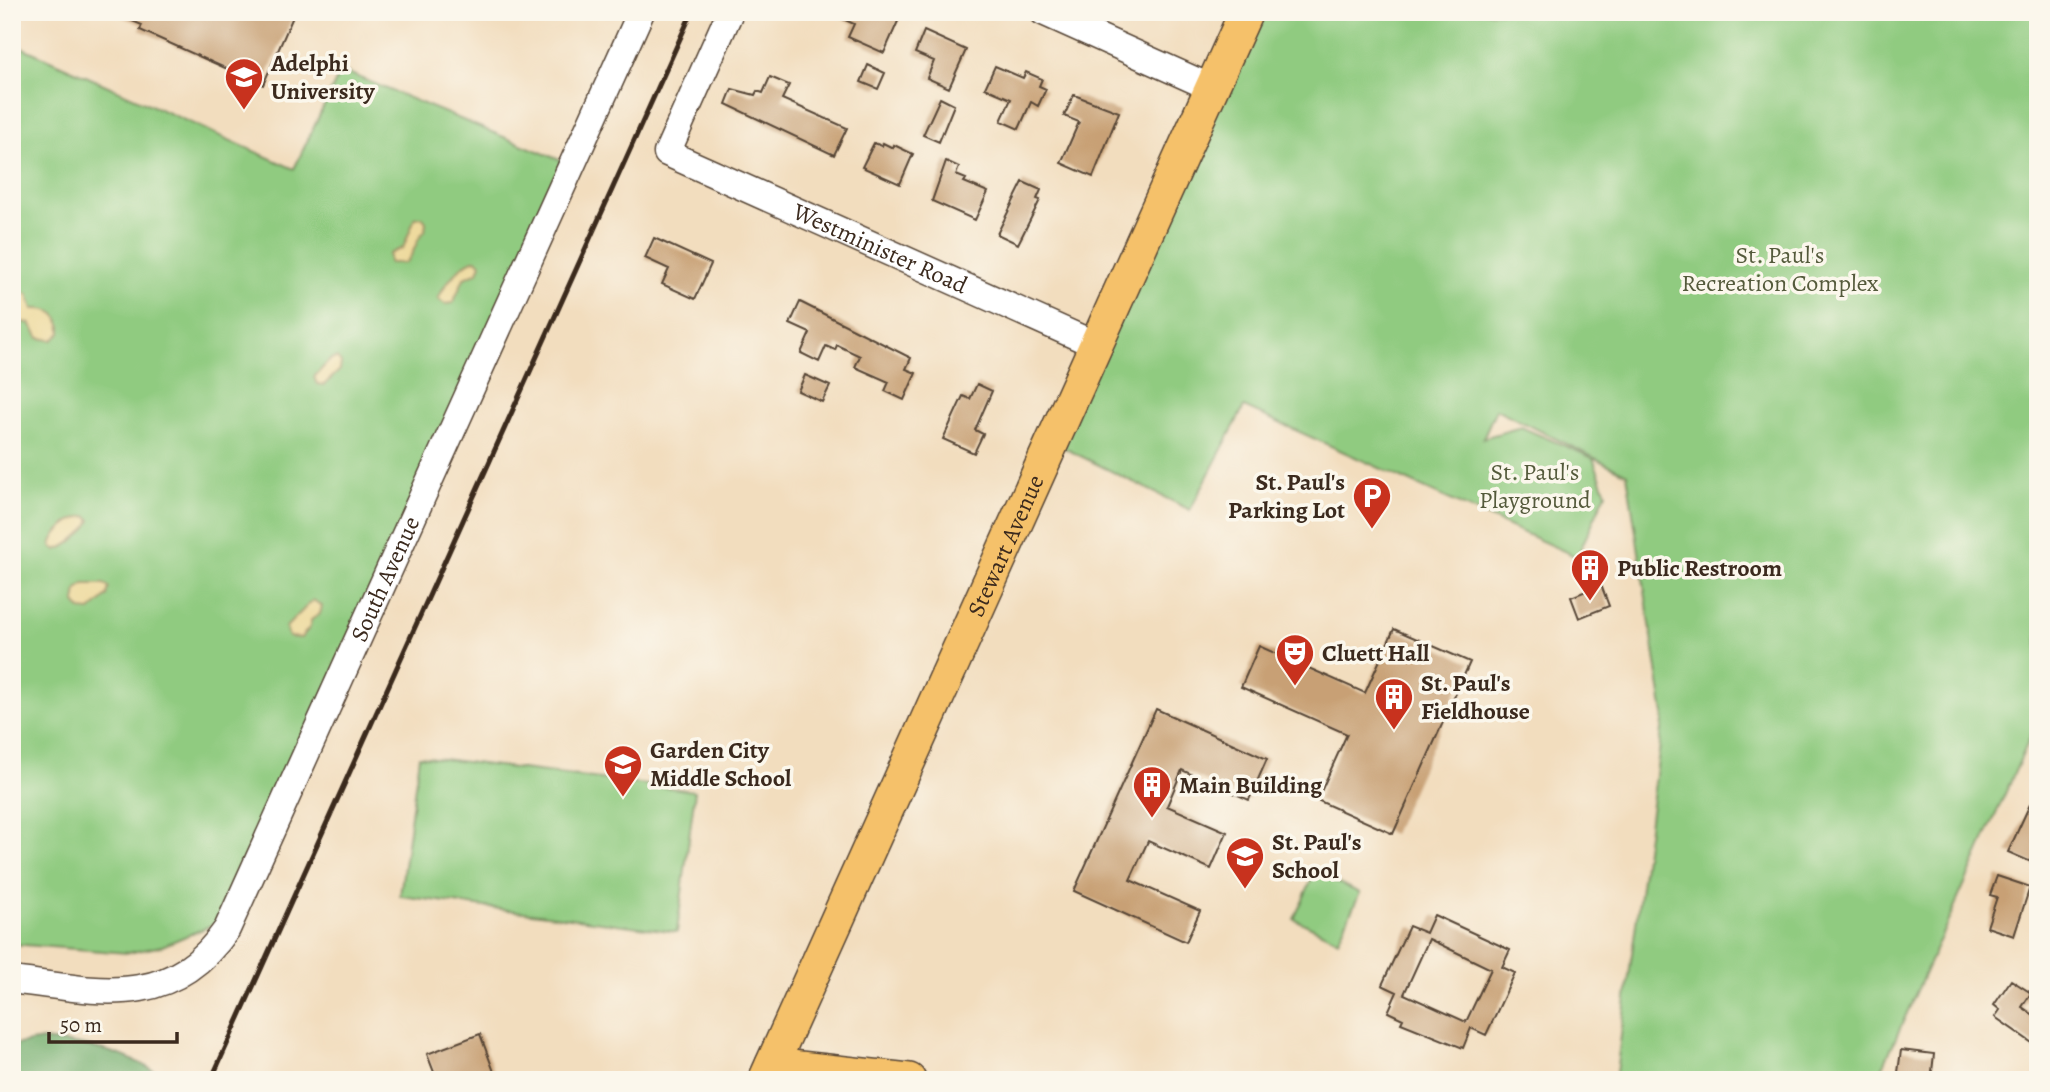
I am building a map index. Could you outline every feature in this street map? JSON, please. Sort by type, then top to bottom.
[{"type":"main road","name":"Stewart Avenue","points":[[768,1072],[1246,12]]},
{"type":"main road","points":[[768,1072],[909,1080]]},
{"type":"street","name":"South Avenue","points":[[12,980],[103,991],[149,988],[186,972],[212,950],[227,929],[641,12]]},
{"type":"street","name":"Westminister Road","points":[[730,12],[667,153],[1096,345]]},
{"type":"street","points":[[1043,12],[1212,88]]},
{"type":"green space","name":"St. Paul's Recreation Complex","points":[[1246,12],[2038,12],[2038,720],[1877,1080],[1615,1080],[1664,715],[1627,474],[1496,409],[1483,438],[1521,427],[1593,458],[1606,493],[1577,557],[1244,407],[1190,510],[1052,442]]},
{"type":"green space","points":[[12,43],[294,169],[341,70],[572,165],[222,921],[162,946],[128,953],[12,944]]},
{"type":"green space","points":[[419,756],[695,791],[677,932],[400,896]]},
{"type":"green space","points":[[1315,872],[1360,893],[1338,940],[1294,919]]},
{"type":"green space","points":[[43,1040],[108,1051],[138,1062],[167,1080],[12,1080],[12,1045]]},
{"type":"sand","points":[[422,217],[426,222],[425,231],[412,255],[405,263],[389,263],[389,254],[403,248],[415,218]]},
{"type":"sand","points":[[477,259],[481,264],[478,272],[464,278],[453,303],[445,304],[438,299],[454,274],[465,264]]},
{"type":"sand","points":[[12,290],[28,294],[33,309],[54,313],[60,321],[61,333],[53,340],[39,338],[30,323],[12,321]]},
{"type":"sand","points":[[337,358],[341,363],[340,370],[324,385],[317,384],[314,377],[331,359]]},
{"type":"sand","points":[[87,516],[91,520],[76,538],[56,550],[51,546],[64,526]]},
{"type":"sand","points":[[84,584],[104,584],[109,587],[107,596],[90,611],[81,610],[75,603],[77,589]]},
{"type":"sand","points":[[313,600],[322,606],[320,614],[311,620],[310,627],[301,638],[289,637],[286,627]]},
{"type":"building","points":[[111,12],[295,12],[263,85],[140,30],[142,25]]},
{"type":"building","points":[[828,12],[884,12],[899,19],[884,53],[848,37],[854,24]]},
{"type":"building","points":[[924,31],[966,50],[949,88],[927,78],[934,61],[915,53]]},
{"type":"building","points":[[868,65],[885,73],[878,89],[861,82]]},
{"type":"building","points":[[995,66],[1023,78],[1026,72],[1042,79],[1039,86],[1046,89],[1038,106],[1031,102],[1019,129],[1001,121],[1011,99],[985,88]]},
{"type":"building","points":[[770,77],[789,85],[782,99],[847,128],[834,155],[726,104],[732,89],[755,95],[757,91],[763,93]]},
{"type":"building","points":[[1074,95],[1119,112],[1093,177],[1061,163],[1079,122],[1064,116]]},
{"type":"building","points":[[940,98],[954,105],[939,142],[923,135]]},
{"type":"building","points":[[874,143],[882,146],[883,143],[893,148],[894,145],[913,154],[900,184],[862,167]]},
{"type":"building","points":[[946,161],[959,167],[956,175],[966,179],[964,182],[988,192],[975,220],[932,201]]},
{"type":"building","points":[[1023,182],[1041,190],[1037,199],[1040,200],[1018,244],[997,234]]},
{"type":"building","points":[[654,238],[711,264],[695,299],[662,284],[669,269],[645,258]]},
{"type":"building","points":[[800,302],[911,358],[906,369],[916,373],[904,400],[885,391],[889,382],[855,367],[860,356],[837,345],[835,350],[826,346],[819,362],[801,353],[810,333],[790,324]]},
{"type":"building","points":[[805,375],[830,386],[822,402],[798,391]]},
{"type":"building","points":[[977,384],[992,391],[975,430],[983,434],[974,453],[943,439],[963,396],[970,399]]},
{"type":"building","name":"Public Restroom","points":[[1601,585],[1609,606],[1579,618],[1571,597]]},
{"type":"building","name":"St. Paul's Fieldhouse","points":[[1394,629],[1470,662],[1393,834],[1317,800],[1347,734],[1241,687],[1259,646],[1365,693]]},
{"type":"building","name":"Main Building","points":[[1156,709],[1267,759],[1249,800],[1182,770],[1167,806],[1227,832],[1211,869],[1148,841],[1130,880],[1200,911],[1186,942],[1074,891]]},
{"type":"building","points":[[2038,787],[2038,865],[2008,852]]},
{"type":"building","points":[[1997,876],[2030,887],[2014,936],[1987,927],[1997,897],[1990,895]]},
{"type":"building","points":[[1434,915],[1510,950],[1502,967],[1515,973],[1486,1035],[1471,1028],[1463,1048],[1401,1023],[1403,1019],[1388,1012],[1397,992],[1382,985],[1409,926],[1426,933]],"holes":[[[1429,939],[1491,969],[1466,1022],[1404,994]]]},
{"type":"building","points":[[2011,980],[2031,993],[2022,1007],[2038,1018],[2038,1047],[1995,1017],[2000,1010],[1994,1005]]},
{"type":"building","points":[[480,1034],[497,1080],[437,1080],[427,1054]]},
{"type":"building","points":[[1901,1050],[1934,1054],[1931,1080],[1897,1080]]},
{"type":"railway","points":[[211,1080],[692,12]]},
{"type":"place","name":"Adelphi University","points":[[244,111]]},
{"type":"place","name":"St. Paul's Parking Lot","points":[[1372,530]]},
{"type":"place","name":"Public Restroom","points":[[1590,602]]},
{"type":"place","name":"Cluett Hall","points":[[1295,687]]},
{"type":"place","name":"St. Paul's Fieldhouse","points":[[1394,731]]},
{"type":"place","name":"Garden City Middle School","points":[[623,798]]},
{"type":"place","name":"Main Building","points":[[1152,819]]},
{"type":"place","name":"St. Paul's School","points":[[1245,890]]},
{"type":"park label","name":"St. Paul's Playground","points":[[1535,486]]}]
